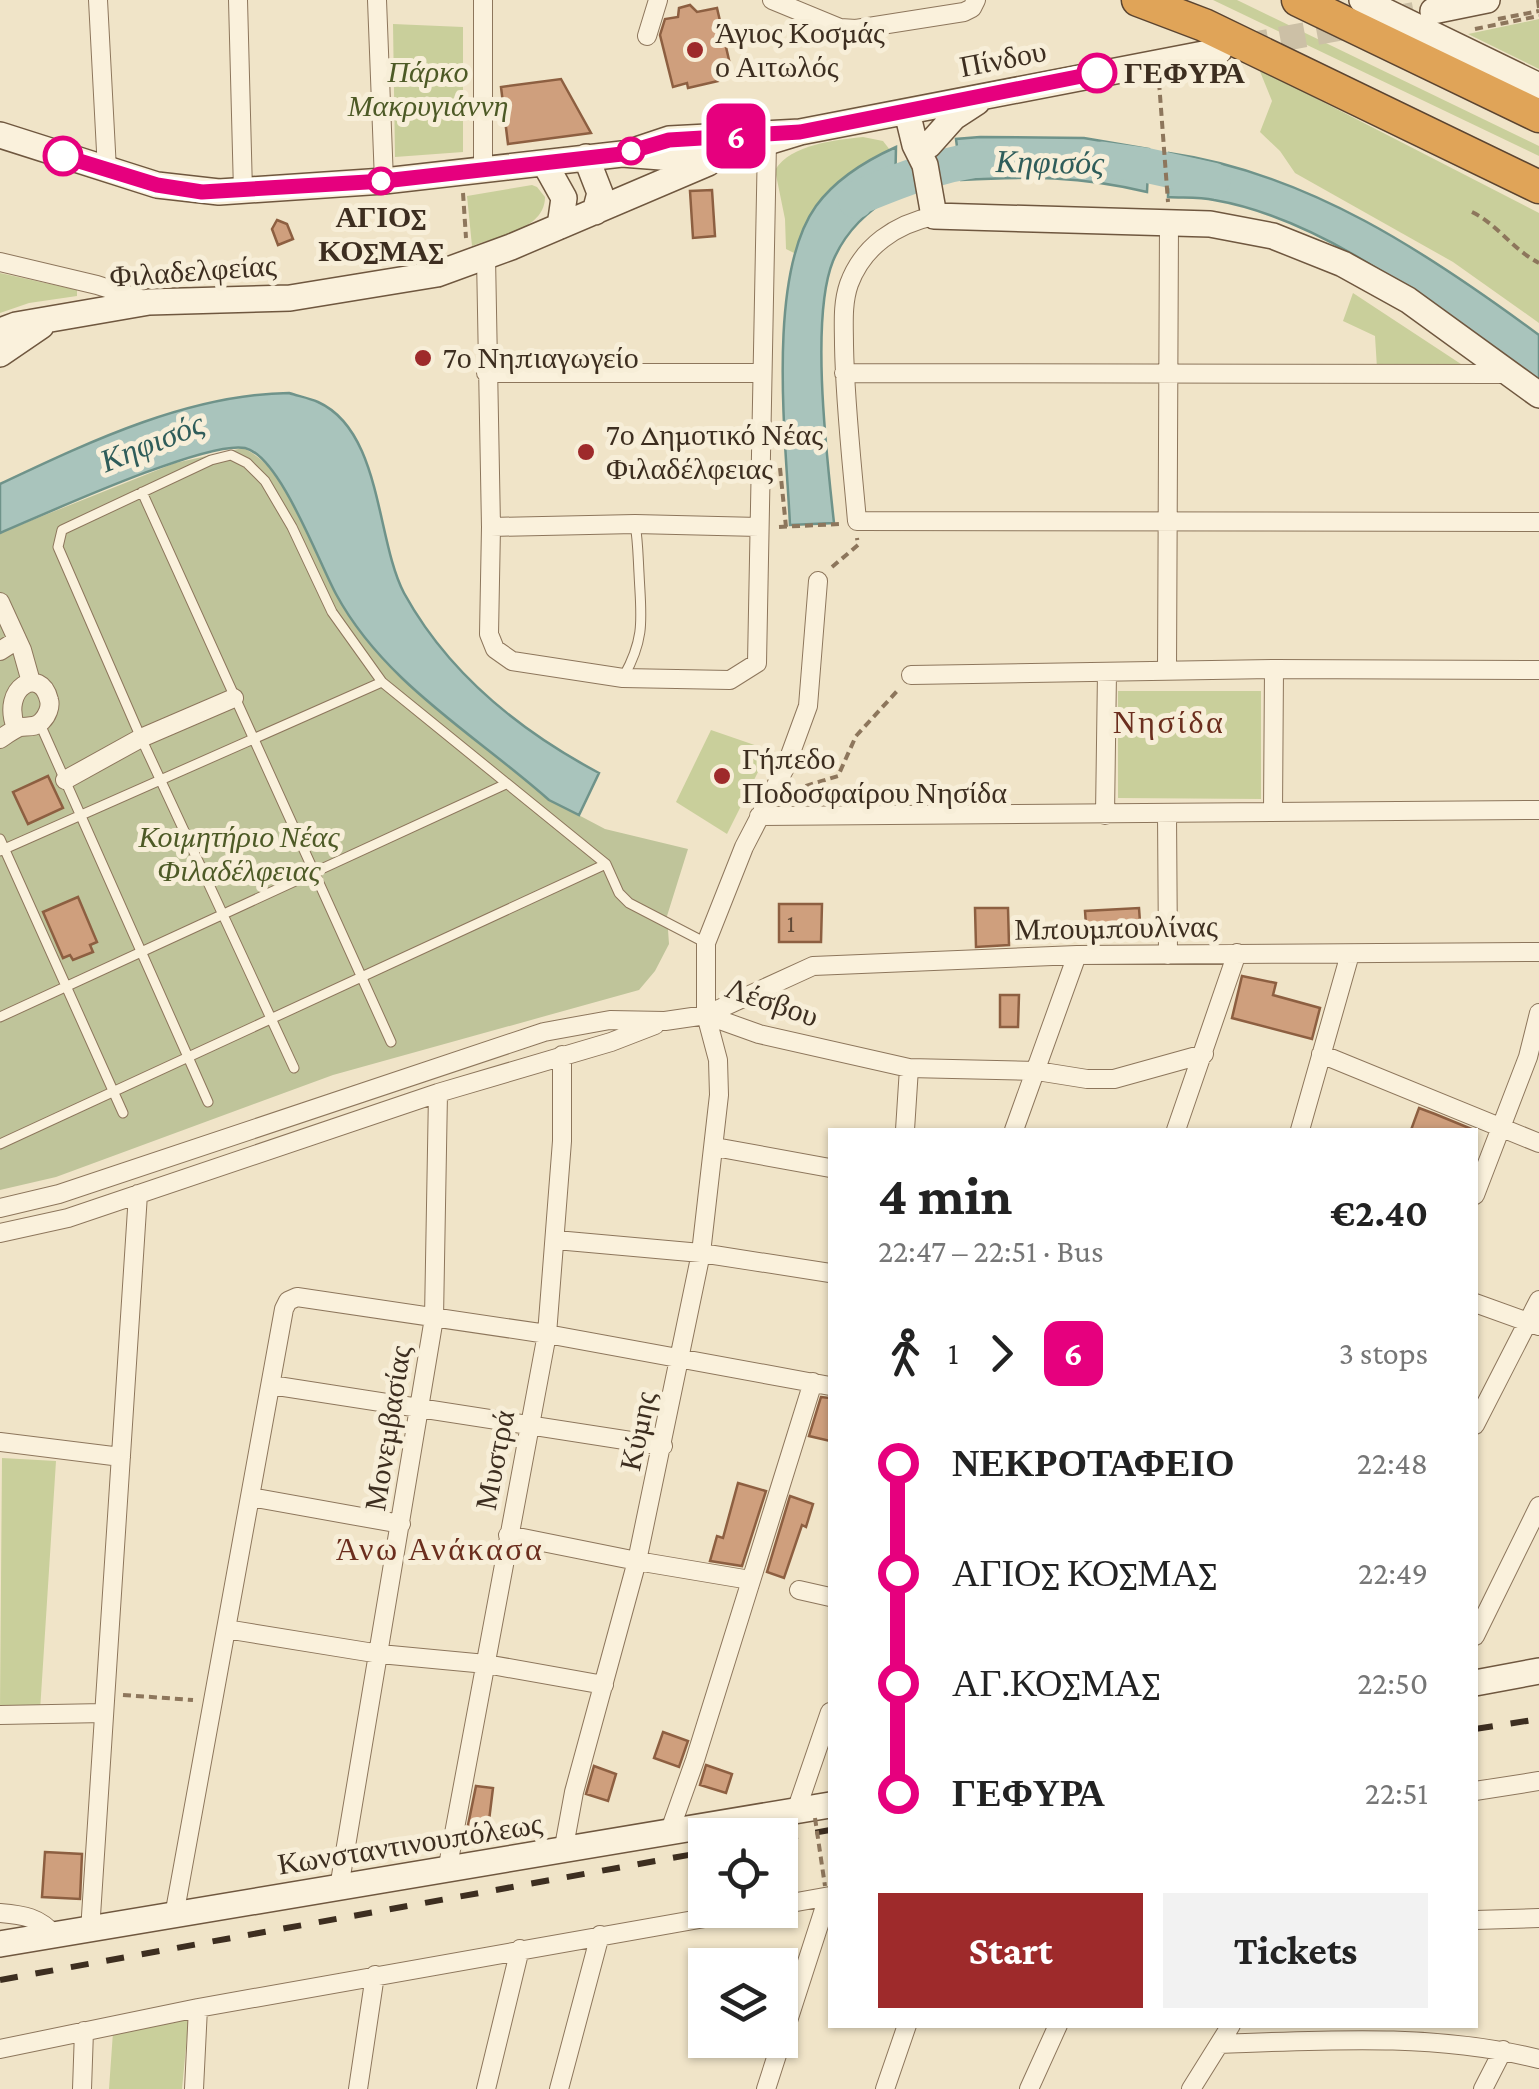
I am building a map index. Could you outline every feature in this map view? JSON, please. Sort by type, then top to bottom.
[{"type":"highway","points":[[1138,0],[1204,25],[1539,187]]},
{"type":"highway","points":[[1298,0],[1539,116]]},
{"type":"main road","points":[[1362,0],[1539,86]]},
{"type":"main road","points":[[1432,11],[1487,0]]},
{"type":"main road","name":"Πίνδου","points":[[800,132],[1219,51]]},
{"type":"main road","points":[[924,161],[954,117],[990,94]]},
{"type":"main road","points":[[915,110],[934,216],[1210,224],[1273,236],[1344,264],[1408,300],[1539,395]]},
{"type":"main road","points":[[873,119],[890,127],[924,161]]},
{"type":"main road","points":[[0,135],[107,170],[187,190],[242,191],[384,181],[622,154],[674,158],[732,154],[800,132]]},
{"type":"main road","points":[[622,154],[669,140],[800,132]]},
{"type":"main road","name":"Φιλαδελφείας","points":[[0,331],[149,302],[290,298],[437,274],[477,261],[732,154]]},
{"type":"main road","points":[[586,157],[600,193],[595,212]]},
{"type":"main road","points":[[545,164],[564,198],[560,226]]},
{"type":"main road","name":"Φιλαδελφείας","points":[[0,354],[52,318]]},
{"type":"main road","points":[[1478,1681],[1539,1671]]},
{"type":"main road","name":"Κωνσταντινουπόλεως","points":[[0,1944],[813,1811]]},
{"type":"street","points":[[98,0],[107,170]]},
{"type":"street","points":[[238,0],[242,191]]},
{"type":"street","points":[[377,0],[384,181]]},
{"type":"street","points":[[472,172],[483,0]]},
{"type":"street","points":[[647,36],[658,0]]},
{"type":"street","points":[[772,0],[840,28],[856,29],[964,12],[976,0]]},
{"type":"street","points":[[477,261],[486,373],[491,527],[488,634],[495,649],[512,661],[623,678],[730,680],[757,663],[767,142]]},
{"type":"street","points":[[934,216],[896,228],[872,248],[853,274],[844,304],[844,373],[857,521],[1539,522]]},
{"type":"street","points":[[1167,671],[1169,223]]},
{"type":"street","points":[[0,262],[149,302]]},
{"type":"street","points":[[486,373],[761,372]]},
{"type":"street","points":[[844,373],[1509,374]]},
{"type":"street","points":[[491,527],[760,527]]},
{"type":"street","name":"Λέσβου","points":[[818,581],[808,706],[706,943],[706,1016],[759,1034],[909,1068],[1037,1071],[1114,1079],[1204,1054]]},
{"type":"street","points":[[0,602],[31,682]]},
{"type":"street","points":[[0,651],[17,640]]},
{"type":"street","points":[[1273,812],[1274,669]]},
{"type":"street","points":[[910,675],[1274,669],[1539,670]]},
{"type":"street","points":[[1105,815],[1107,672]]},
{"type":"street","points":[[0,739],[16,728],[40,724],[48,714],[49,700],[43,689],[31,682],[9,689],[4,700],[6,717],[16,728]]},
{"type":"street","points":[[65,780],[141,738],[234,698]]},
{"type":"street","points":[[759,816],[1539,810]]},
{"type":"street","points":[[1167,814],[1168,954]]},
{"type":"street","name":"Μπουμπουλίνας","points":[[706,1016],[813,966],[1077,955],[1539,952]]},
{"type":"street","points":[[1177,1128],[1238,953]]},
{"type":"street","points":[[1301,1128],[1350,954]]},
{"type":"street","points":[[1015,1128],[1077,955]]},
{"type":"street","points":[[1478,1187],[1528,1057],[1539,1013]]},
{"type":"street","points":[[0,1208],[58,1194],[544,1032],[610,1020],[664,1021],[706,1016]]},
{"type":"street","name":"Κύμης","points":[[564,1852],[574,1792],[637,1561],[701,1253],[716,1147],[718,1060],[706,1016]]},
{"type":"street","points":[[0,1233],[68,1218],[438,1093],[612,1042],[664,1021]]},
{"type":"street","points":[[1321,1054],[1539,1143]]},
{"type":"street","name":"Μυστρά","points":[[446,1871],[547,1334],[562,1141],[562,1055]]},
{"type":"street","points":[[904,1128],[909,1068]]},
{"type":"street","name":"Μονεμβασίας","points":[[340,1888],[434,1318],[438,1093]]},
{"type":"street","points":[[716,1147],[828,1168]]},
{"type":"street","points":[[90,1931],[138,1194]]},
{"type":"street","points":[[556,1240],[701,1253],[828,1273]]},
{"type":"street","points":[[174,1916],[284,1309],[288,1301],[297,1297],[547,1334],[822,1384],[750,1580],[669,1833]]},
{"type":"street","points":[[1478,1420],[1534,1324],[1539,1300]]},
{"type":"street","points":[[1478,1305],[1534,1324]]},
{"type":"street","points":[[271,1385],[663,1446]]},
{"type":"street","points":[[0,1442],[121,1457]]},
{"type":"street","points":[[250,1497],[400,1524]]},
{"type":"street","points":[[1478,1630],[1539,1506]]},
{"type":"street","points":[[508,1535],[750,1580]]},
{"type":"street","points":[[799,1590],[828,1597]]},
{"type":"street","points":[[226,1629],[380,1654],[486,1664],[604,1685]]},
{"type":"street","points":[[0,1715],[104,1713]]},
{"type":"street","points":[[813,1811],[828,1724]]},
{"type":"street","points":[[1478,1790],[1539,1782]]},
{"type":"street","points":[[798,1900],[828,1893]]},
{"type":"street","points":[[766,2089],[828,1893]]},
{"type":"street","points":[[0,1913],[30,1916],[55,1936]]},
{"type":"street","points":[[1478,1920],[1539,1918]]},
{"type":"street","points":[[0,2049],[198,2008],[688,1920]]},
{"type":"street","points":[[559,2089],[600,1935]]},
{"type":"street","points":[[486,2089],[520,1948]]},
{"type":"street","points":[[358,2089],[375,1975]]},
{"type":"street","points":[[194,2089],[198,2008]]},
{"type":"street","points":[[885,2089],[906,2028]]},
{"type":"street","points":[[1029,2089],[1057,2028]]},
{"type":"street","points":[[1191,2089],[1229,2028]]},
{"type":"street","points":[[82,2089],[84,2031]]},
{"type":"street","points":[[1220,2044],[1364,2038],[1503,2050],[1539,2059]]},
{"type":"street","points":[[1483,2089],[1503,2050]]},
{"type":"lane","points":[[294,1068],[141,738],[58,547],[62,530],[230,455],[265,481],[292,527],[332,612],[382,682],[606,864],[628,903],[706,943]]},
{"type":"lane","points":[[142,492],[391,1042]]},
{"type":"lane","points":[[623,678],[638,648],[643,624],[635,524]]},
{"type":"lane","points":[[123,1113],[2,846],[382,682]]},
{"type":"lane","points":[[40,724],[208,1102]]},
{"type":"lane","points":[[0,1016],[506,784]]},
{"type":"lane","points":[[1,1141],[606,864]]},
{"type":"path","points":[[1538,0],[1539,12]]},
{"type":"path","points":[[1528,12],[1539,12]]},
{"type":"path","points":[[1449,42],[1467,30],[1539,12]]},
{"type":"path","points":[[1156,63],[1169,223]]},
{"type":"path","points":[[472,172],[477,261]]},
{"type":"path","points":[[1472,212],[1492,225],[1510,245],[1539,263]]},
{"type":"path","points":[[818,581],[858,544],[857,521]]},
{"type":"path","points":[[790,528],[833,526]]},
{"type":"path","points":[[774,792],[803,790],[838,776],[856,736],[876,719],[910,675]]},
{"type":"path","points":[[105,1694],[213,1701]]},
{"type":"path","points":[[813,1811],[828,1893]]},
{"type":"green space","points":[[1213,0],[1237,0],[1539,146],[1539,156]]},
{"type":"green space","points":[[1539,19],[1539,69],[1468,34]]},
{"type":"green space","name":"Πάρκο Μακρυγιάννη","points":[[393,24],[463,27],[463,152],[395,157]]},
{"type":"green space","points":[[1259,69],[1539,213],[1539,323],[1453,262],[1295,173],[1260,132],[1272,101]]},
{"type":"green space","points":[[863,137],[883,141],[890,150],[831,192],[810,219],[796,254],[786,249],[785,219],[775,170],[803,149]]},
{"type":"green space","points":[[532,185],[545,197],[537,217],[518,230],[472,246],[467,196]]},
{"type":"green space","points":[[0,273],[77,290],[77,296],[29,303],[0,313]]},
{"type":"green space","points":[[1353,293],[1467,368],[1377,368],[1375,336],[1343,321]]},
{"type":"green space","name":"Κοιμητήριο Νέας Φιλαδέλφειας","points":[[243,448],[275,474],[345,608],[400,677],[550,800],[605,829],[688,849],[667,916],[669,944],[655,971],[639,990],[333,1075],[56,1177],[0,1190],[0,533],[175,463]]},
{"type":"green space","points":[[1118,691],[1261,691],[1261,799],[1118,798]]},
{"type":"green space","name":"Γήπεδο Ποδοσφαίρου Νησίδα","points":[[711,730],[769,750],[727,834],[676,802]]},
{"type":"green space","points":[[2,1458],[56,1461],[40,1711],[0,1708]]},
{"type":"green space","points":[[189,2015],[182,2089],[109,2089],[113,2032]]},
{"type":"water","points":[[1084,138],[1149,149],[1147,192],[1054,178],[961,180],[956,139]]},
{"type":"water","points":[[896,147],[895,194],[851,231],[833,261],[826,286],[822,389],[834,523],[790,525],[783,360],[790,274],[800,236],[816,206],[832,188]]},
{"type":"water","points":[[1169,153],[1270,178],[1365,221],[1410,247],[1539,335],[1539,381],[1384,273],[1301,227],[1214,200],[1168,197]]},
{"type":"water","points":[[289,393],[318,402],[339,416],[354,437],[366,461],[404,593],[442,649],[514,719],[599,773],[579,815],[549,800],[433,706],[379,655],[336,594],[285,490],[258,455],[245,448],[196,455],[0,533],[0,484],[104,437],[177,411],[252,395]]},
{"type":"building","name":"Άγιος Κοσμάς ο Αιτωλός","points":[[690,5],[697,12],[717,8],[732,73],[717,76],[718,81],[673,87],[660,35],[665,19],[678,17],[679,8]]},
{"type":"building","points":[[561,79],[591,133],[508,144],[501,87]]},
{"type":"building","points":[[712,190],[715,236],[693,238],[690,191]]},
{"type":"building","points":[[277,220],[287,224],[293,239],[278,245],[272,229]]},
{"type":"building","points":[[48,776],[63,808],[28,824],[13,792]]},
{"type":"building","points":[[78,897],[97,942],[90,945],[93,952],[73,960],[70,955],[63,958],[43,912]]},
{"type":"building","points":[[779,904],[822,904],[821,942],[779,942]]},
{"type":"building","points":[[975,908],[1008,908],[1009,945],[976,947]]},
{"type":"building","points":[[1139,908],[1141,936],[1087,939],[1085,911]]},
{"type":"building","points":[[1242,976],[1276,983],[1273,995],[1320,1008],[1312,1039],[1232,1018]]},
{"type":"building","points":[[1000,995],[1019,995],[1018,1027],[1000,1027]]},
{"type":"building","points":[[1419,1108],[1469,1128],[1412,1128]]},
{"type":"building","points":[[821,1397],[828,1398],[828,1441],[809,1436]]},
{"type":"building","points":[[738,1483],[766,1491],[742,1566],[710,1561],[717,1536],[723,1538]]},
{"type":"building","points":[[790,1496],[813,1504],[784,1578],[767,1572]]},
{"type":"building","points":[[663,1732],[688,1741],[679,1767],[654,1758]]},
{"type":"building","points":[[706,1765],[732,1774],[726,1793],[700,1785]]},
{"type":"building","points":[[594,1766],[616,1774],[608,1801],[586,1794]]},
{"type":"building","points":[[476,1786],[493,1788],[487,1837],[466,1835]]},
{"type":"building","points":[[45,1852],[82,1854],[80,1899],[42,1897]]},
{"type":"waterway","name":"Κηφισός","points":[[856,201],[930,170],[1005,158]]},
{"type":"waterway","name":"Κηφισός","points":[[1102,159],[1213,180]]},
{"type":"tunnel","points":[[1244,46],[1433,11]]},
{"type":"railway","points":[[1478,1729],[1539,1719]]},
{"type":"railway","points":[[798,1836],[828,1830]]},
{"type":"railway","points":[[0,1980],[688,1855]]},
{"type":"bus line","name":"6","points":[[63,156],[157,185],[202,192],[384,181],[622,154],[669,140],[800,132],[1097,73]]},
{"type":"place","name":"Άγιος Κοσμάς ο Αιτωλός","points":[[695,50]]},
{"type":"place","name":"ΓΕΦΥΡΑ","points":[[1097,73]]},
{"type":"place","name":"ΑΓΙΟΣ ΚΟΣΜΑΣ","points":[[381,181]]},
{"type":"place","name":"7ο Νηπιαγωγείο","points":[[423,358]]},
{"type":"place","name":"7ο Δημοτικό Νέας Φιλαδέλφειας","points":[[586,452]]},
{"type":"place","name":"Γήπεδο Ποδοσφαίρου Νησίδα","points":[[722,776]]},
{"type":"district","name":"Νησίδα","points":[[1169,722]]},
{"type":"district","name":"Άνω Ανάκασα","points":[[440,1549]]}]
